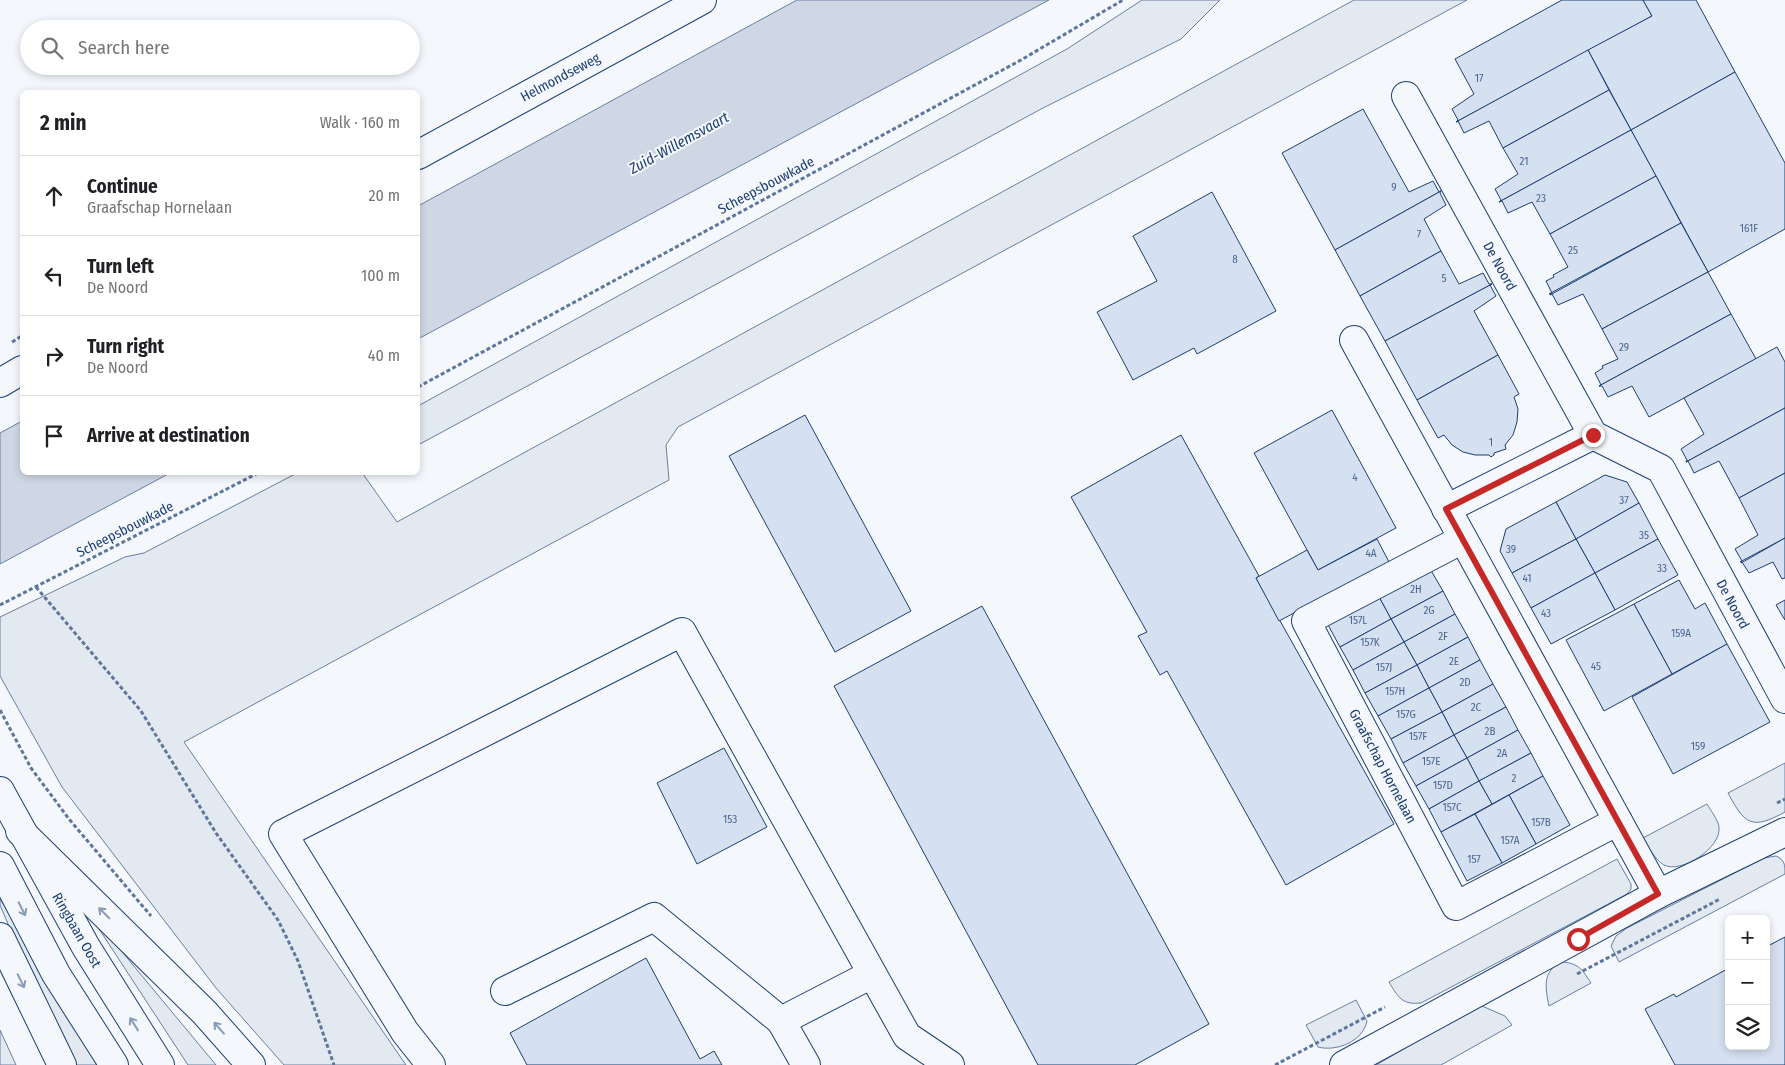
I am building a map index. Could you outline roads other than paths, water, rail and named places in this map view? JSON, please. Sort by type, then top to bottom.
[{"type":"street","name":"Helmondseweg","points":[[420,154],[702,0]]},
{"type":"street","name":"De Noord","points":[[1406,96],[1593,435],[1660,469],[1785,699]]},
{"type":"street","points":[[1354,340],[1658,894]]},
{"type":"street","points":[[0,383],[20,371]]},
{"type":"street","points":[[1446,509],[1593,435]]},
{"type":"street","name":"Graafschap Hornelaan","points":[[1463,539],[1306,621],[1456,906],[1618,821]]},
{"type":"street","points":[[431,1065],[405,1032],[283,834],[682,632],[907,1036],[950,1065]]},
{"type":"street","name":"Ringbaan Oost","points":[[0,791],[20,831],[86,947],[160,1065]]},
{"type":"street","points":[[20,831],[205,1013],[251,1065]]},
{"type":"street","points":[[1344,1065],[1658,894],[1785,832]]},
{"type":"street","points":[[0,866],[56,974],[114,1065]]},
{"type":"street","points":[[505,991],[654,917],[781,1020],[806,1065]]},
{"type":"street","points":[[0,937],[62,1065]]},
{"type":"street","points":[[781,1020],[872,974]]},
{"type":"water","name":"Zuid-Willemsvaart","points":[[797,0],[1049,0],[420,338],[420,205]]},
{"type":"water","points":[[20,422],[20,475],[166,475],[0,564],[0,433]]}]
